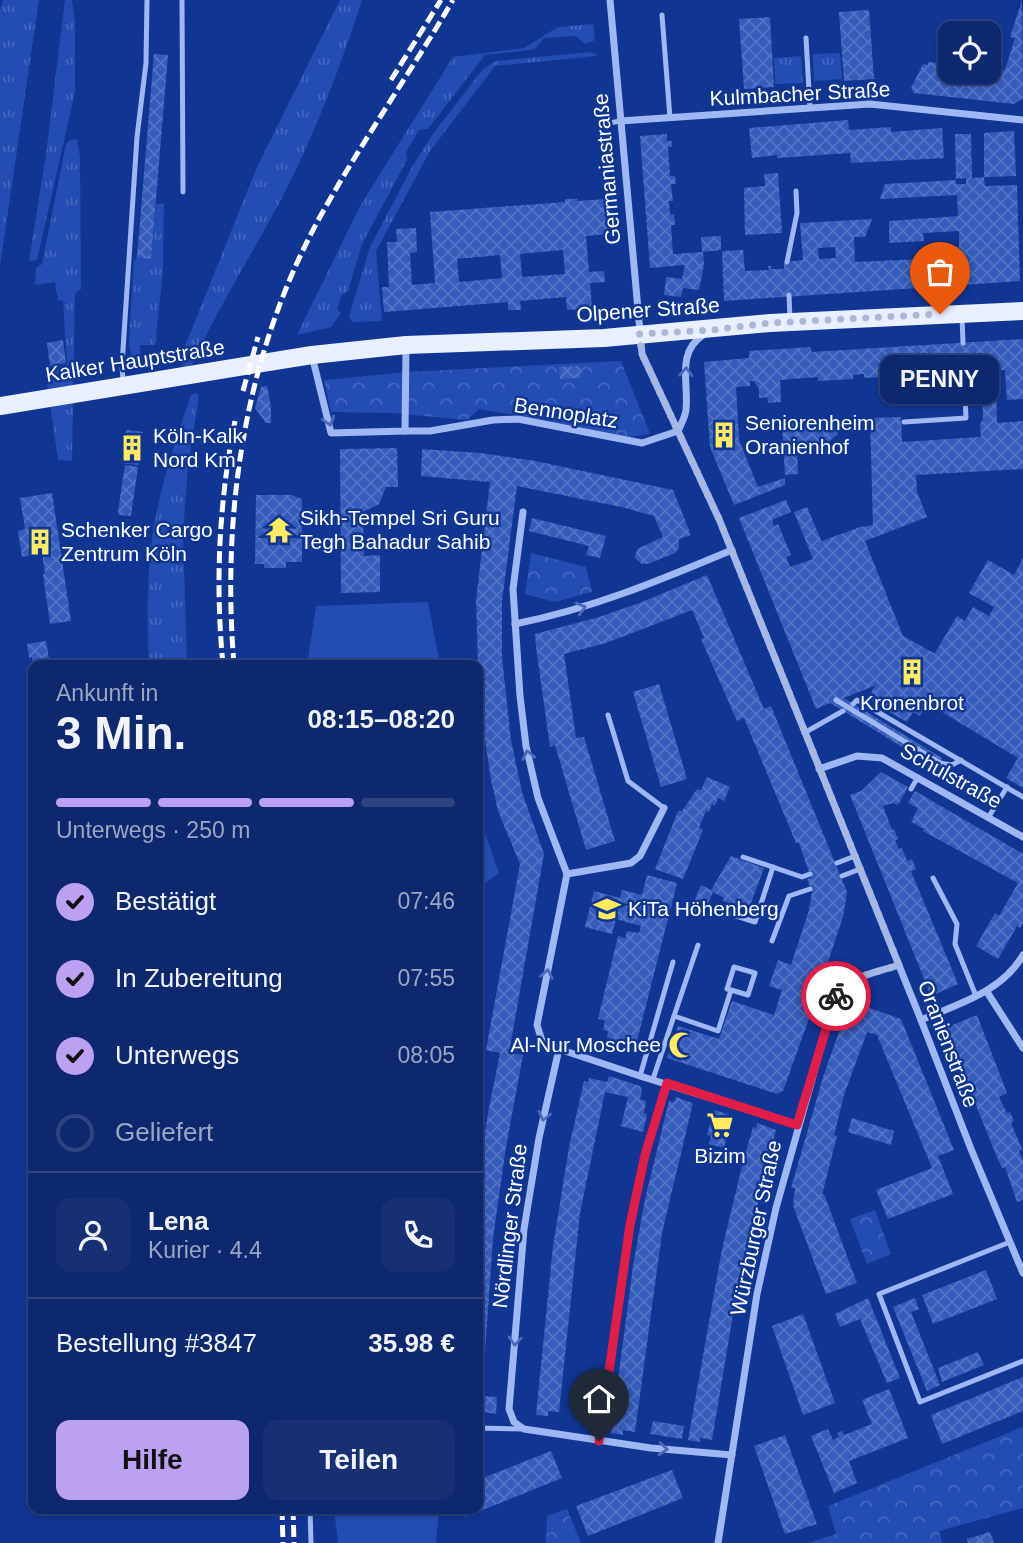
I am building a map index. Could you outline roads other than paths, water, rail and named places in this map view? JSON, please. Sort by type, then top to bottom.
[{"type":"main road","name":"Olpener Straße","points":[[277,361],[406,345],[597,338],[791,322],[1023,311]]},
{"type":"main road","name":"Kalker Hauptstraße","points":[[0,406],[277,361]]},
{"type":"street","name":"Germaniastraße","points":[[610,0],[639,334]]},
{"type":"street","name":"Kulmbacher Straße","points":[[620,121],[877,104],[1023,120]]},
{"type":"street","points":[[678,431],[686,411],[685,369],[688,353],[701,335],[719,329]]},
{"type":"street","name":"Oranienstraße","points":[[639,334],[642,354],[732,550],[1023,1273]]},
{"type":"street","points":[[405,431],[406,345]]},
{"type":"street","name":"Bennoplatz","points":[[312,355],[331,433],[430,431],[493,420],[518,419],[642,443],[678,431]]},
{"type":"street","points":[[523,512],[513,589],[526,747],[538,798],[567,874],[537,1025],[542,1041],[640,1076],[797,1125]]},
{"type":"street","points":[[515,624],[586,608],[732,550]]},
{"type":"street","name":"Schulstraße","points":[[819,769],[850,758],[871,756],[887,760],[1023,837]]},
{"type":"street","points":[[567,874],[631,863],[640,856],[664,808]]},
{"type":"street","points":[[921,1020],[987,992],[1006,978],[1023,955]]},
{"type":"street","name":"Würzburger Straße","points":[[718,1543],[757,1294],[797,1125],[838,990],[849,982],[899,965]]},
{"type":"street","points":[[987,992],[1023,1048]]},
{"type":"street","name":"Nördlinger Straße","points":[[523,1429],[514,1422],[509,1409],[524,1229],[539,1138],[559,1049]]},
{"type":"street","points":[[599,1441],[630,1225],[645,1155],[667,1083]]},
{"type":"street","points":[[523,1429],[599,1441],[732,1455]]},
{"type":"lane","points":[[123,385],[122,365],[136,150],[146,62],[147,0]]},
{"type":"lane","points":[[182,0],[183,192]]},
{"type":"lane","points":[[662,15],[670,118]]},
{"type":"lane","points":[[806,38],[810,108]]},
{"type":"lane","points":[[600,125],[620,121]]},
{"type":"lane","points":[[788,262],[797,213],[796,191]]},
{"type":"lane","points":[[789,295],[791,322]]},
{"type":"lane","points":[[961,313],[963,343]]},
{"type":"lane","points":[[904,422],[966,418],[964,372]]},
{"type":"lane","points":[[836,700],[940,763],[952,765],[961,760]]},
{"type":"lane","points":[[853,704],[858,700],[1023,797]]},
{"type":"lane","points":[[804,733],[843,711]]},
{"type":"lane","points":[[607,715],[628,781],[664,808]]},
{"type":"lane","points":[[911,789],[918,777]]},
{"type":"lane","points":[[988,818],[1007,787]]},
{"type":"lane","points":[[837,863],[855,856]]},
{"type":"lane","points":[[743,857],[802,877],[810,874]]},
{"type":"lane","points":[[718,910],[755,922],[773,867]]},
{"type":"lane","points":[[842,876],[860,869]]},
{"type":"lane","points":[[933,877],[957,924],[956,944],[976,996]]},
{"type":"lane","points":[[772,941],[789,895],[810,889]]},
{"type":"lane","points":[[653,1079],[698,945]]},
{"type":"lane","points":[[640,1076],[673,962]]},
{"type":"lane","points":[[734,967],[755,973],[748,995],[731,990],[727,989],[734,967]]},
{"type":"lane","points":[[674,1016],[718,1031],[731,990]]},
{"type":"lane","points":[[1010,1242],[879,1294],[920,1402],[1023,1361]]},
{"type":"lane","points":[[483,1428],[523,1429]]},
{"type":"lane","points":[[310,1514],[311,1543]]},
{"type":"railway","points":[[391,80],[441,0]]},
{"type":"railway","points":[[234,660],[231,606],[236,488],[245,429],[258,372],[276,316],[298,261],[325,208],[453,0]]},
{"type":"railway","points":[[243,391],[258,337]]},
{"type":"railway","points":[[223,660],[219,604],[220,543],[225,482],[235,421]]},
{"type":"railway","points":[[282,1514],[283,1543]]},
{"type":"railway","points":[[293,1514],[294,1543]]},
{"type":"place","name":"PENNY","points":[[940,314]]},
{"type":"place","name":"Seniorenheim Oranienhof","points":[[724,435]]},
{"type":"place","name":"Köln-Kalk Nord Km","points":[[132,448]]},
{"type":"place","name":"Sikh-Tempel Sri Guru Tegh Bahadur Sahib","points":[[279,530]]},
{"type":"place","name":"Schenker Cargo Zentrum Köln","points":[[40,542]]},
{"type":"place","name":"Kronenbrot","points":[[912,672]]},
{"type":"place","name":"KiTa Höhenberg","points":[[607,909]]},
{"type":"place","name":"Al-Nur Moschee","points":[[682,1045]]},
{"type":"place","name":"Bizim","points":[[720,1125]]}]
